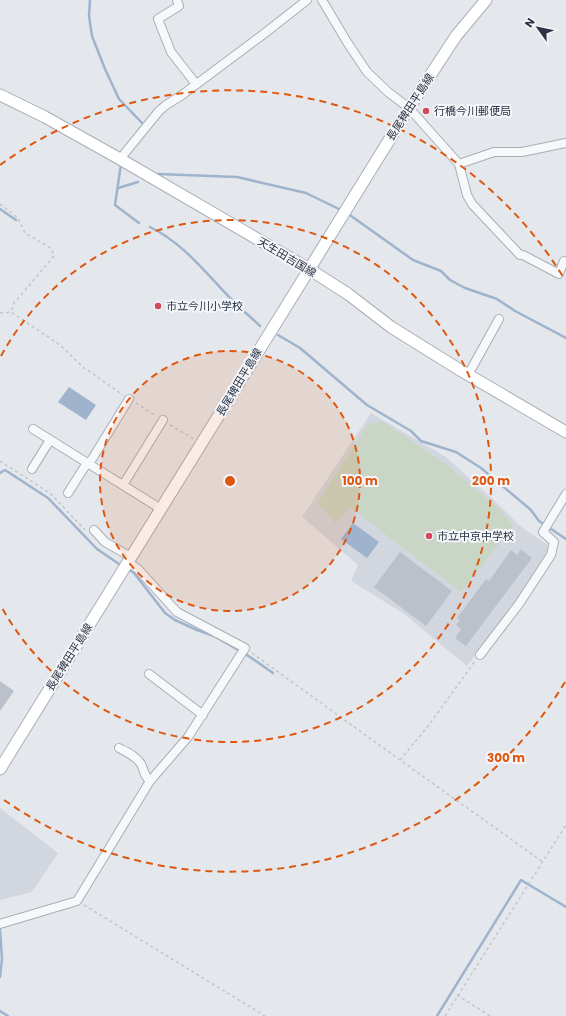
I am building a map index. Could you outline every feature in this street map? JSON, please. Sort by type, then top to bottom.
[{"type":"main road","name":"長尾稗田平島線","points":[[0,769],[409,108],[456,36],[486,0]]},
{"type":"main road","name":"天生田吉国線","points":[[0,95],[45,117],[120,159],[309,269],[348,294],[391,326],[468,375],[566,432]]},
{"type":"street","points":[[177,0],[179,6],[158,19],[171,52],[196,84]]},
{"type":"street","points":[[120,159],[159,111],[166,105],[182,95],[265,33],[297,3],[307,0]]},
{"type":"street","points":[[322,0],[367,72],[388,92],[409,108],[459,164],[467,194],[472,204],[520,255],[523,255],[559,274],[564,261],[566,262]]},
{"type":"street","points":[[459,164],[494,152],[522,152],[566,143]]},
{"type":"street","points":[[468,375],[499,319]]},
{"type":"street","points":[[68,493],[129,399]]},
{"type":"street","points":[[123,485],[163,420]]},
{"type":"street","points":[[33,429],[161,508]]},
{"type":"street","points":[[32,469],[50,440]]},
{"type":"street","points":[[480,655],[519,604],[551,555],[554,542],[543,532],[566,494]]},
{"type":"street","points":[[0,924],[77,901],[150,781],[188,737],[245,648],[177,612],[129,560],[90,530]]},
{"type":"street","points":[[149,674],[203,715]]},
{"type":"street","points":[[120,748],[134,756],[141,764],[145,776],[150,781]]},
{"type":"path","points":[[0,204],[18,218],[25,233],[51,248],[54,256],[14,304],[11,312]]},
{"type":"path","points":[[0,313],[11,312],[60,345],[83,367],[129,399],[201,444]]},
{"type":"path","points":[[0,461],[51,494],[90,530]]},
{"type":"path","points":[[245,648],[543,862]]},
{"type":"path","points":[[400,760],[429,725],[480,655]]},
{"type":"path","points":[[445,1016],[566,825]]},
{"type":"path","points":[[77,901],[265,1016]]},
{"type":"path","points":[[457,995],[490,1016]]},
{"type":"shaded area","name":"市立中京中学校","points":[[371,413],[446,457],[520,526],[549,546],[551,550],[517,601],[467,666],[403,613],[351,581],[358,565],[302,517]]},
{"type":"shaded area","points":[[0,808],[58,853],[32,892],[0,900]]},
{"type":"green space","points":[[383,422],[447,465],[498,508],[513,526],[461,592],[350,507],[336,524],[317,503],[368,424]]},
{"type":"water","points":[[69,387],[96,405],[86,420],[58,402]]},
{"type":"water","points":[[353,523],[379,542],[367,558],[341,539]]},
{"type":"building","points":[[521,549],[532,558],[466,646],[455,638],[461,629],[456,625],[460,620],[457,618],[486,579],[489,581],[511,550],[517,555]]},
{"type":"building","points":[[400,552],[452,591],[426,626],[374,587]]},
{"type":"building","points":[[0,681],[14,691],[0,711]]},
{"type":"waterway","points":[[90,0],[89,16],[92,36],[105,69],[119,99],[144,125]]},
{"type":"waterway","points":[[121,164],[115,205],[139,223]]},
{"type":"waterway","points":[[158,174],[237,177],[306,193],[343,211]]},
{"type":"waterway","points":[[118,188],[138,182]]},
{"type":"waterway","points":[[0,209],[16,220]]},
{"type":"waterway","points":[[347,213],[413,260],[441,271],[450,280],[465,288],[497,299],[515,311],[566,338]]},
{"type":"waterway","points":[[150,227],[163,234],[185,251],[235,303],[260,326]]},
{"type":"waterway","points":[[278,335],[300,348],[367,405],[411,431],[421,441],[456,452],[481,468],[531,510],[539,521],[566,539]]},
{"type":"waterway","points":[[0,473],[5,470],[48,498],[97,549],[122,566]]},
{"type":"waterway","points":[[128,569],[134,573],[165,613],[175,620],[214,636],[247,655],[273,673]]},
{"type":"waterway","points":[[437,1016],[521,880],[566,907]]},
{"type":"waterway","points":[[0,930],[2,959],[0,977]]},
{"type":"waterway","points":[[0,1011],[8,1016]]},
{"type":"place","name":"行橋今川郵便局","points":[[426,111]]},
{"type":"place","name":"市立今川小学校","points":[[158,306]]},
{"type":"place","name":"市立中京中学校","points":[[429,536]]}]
